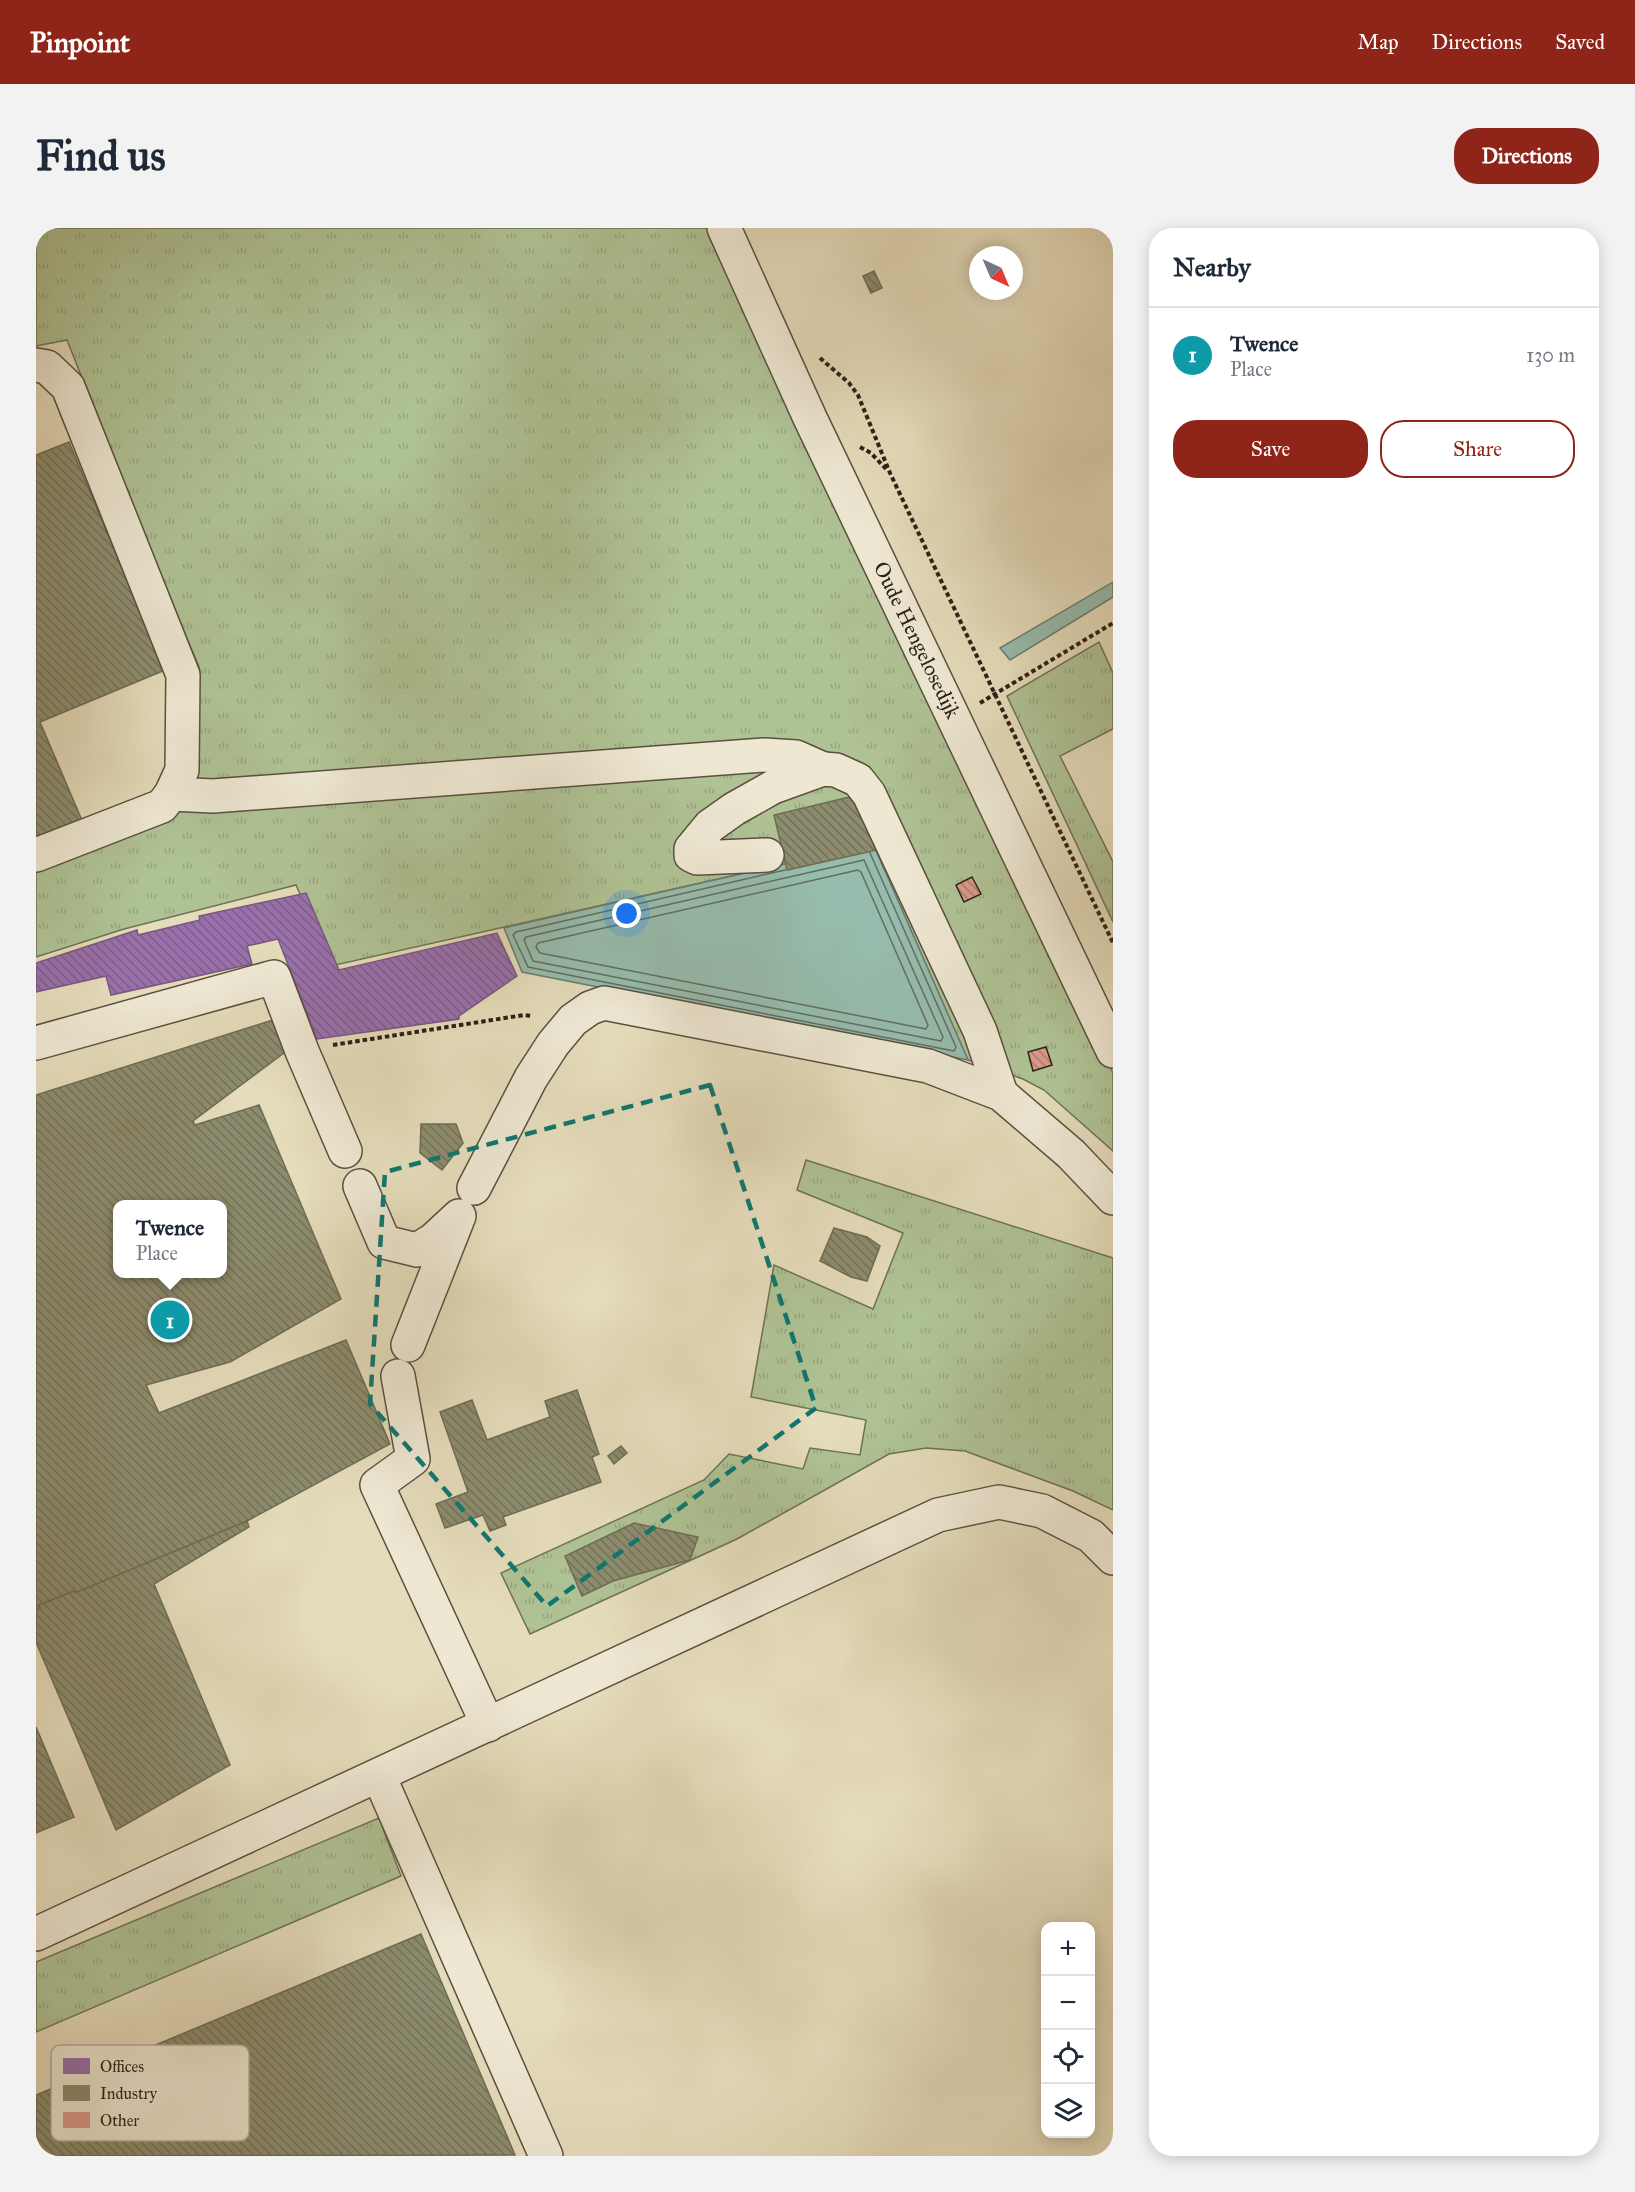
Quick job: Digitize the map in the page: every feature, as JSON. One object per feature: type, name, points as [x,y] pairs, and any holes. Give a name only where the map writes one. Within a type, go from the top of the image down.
[{"type":"street","name":"Oude Hengelosedijk","points":[[724,228],[810,418],[1109,1031]]},
{"type":"street","points":[[36,365],[47,367],[68,387],[183,675],[182,770],[171,794],[162,806],[36,855]]},
{"type":"street","points":[[171,794],[213,796],[764,755],[796,757],[823,769],[836,771],[858,780],[869,794],[980,1031],[1001,1094]]},
{"type":"street","points":[[767,855],[697,858],[691,855],[691,849],[710,826],[734,809],[773,788],[823,769]]},
{"type":"street","points":[[36,1043],[274,976],[302,1051],[345,1151]]},
{"type":"street","points":[[474,1188],[531,1078],[553,1044],[573,1020],[590,1008],[604,1003],[928,1066],[1001,1094],[1071,1154],[1113,1198]]},
{"type":"street","points":[[360,1186],[384,1242],[417,1250],[433,1240],[459,1216],[408,1345]]},
{"type":"street","points":[[398,1376],[413,1459],[377,1485],[488,1725]]},
{"type":"street","points":[[36,1934],[938,1515],[999,1502],[1042,1511],[1091,1536],[1113,1558]]},
{"type":"street","points":[[379,1776],[546,2156]]},
{"type":"path","points":[[817,356],[849,383],[858,395],[890,473],[1113,944]]},
{"type":"path","points":[[955,718],[1113,623]]},
{"type":"path","points":[[302,1051],[524,1015],[573,1020]]},
{"type":"highlighted area","points":[[710,1085],[816,1408],[547,1606],[370,1404],[385,1172]]},
{"type":"green space","points":[[36,228],[713,228],[1113,1073],[1113,1151],[1044,1090],[1023,1079],[968,1060],[873,844],[331,966],[296,885],[124,929],[36,957],[36,872],[173,817],[199,770],[199,667],[67,340],[36,346]]},
{"type":"green space","points":[[1099,642],[1113,673],[1113,729],[1060,756],[1113,862],[1113,922],[1007,696]]},
{"type":"green space","points":[[806,1160],[1113,1258],[1113,1510],[1073,1491],[965,1451],[926,1448],[889,1454],[737,1539],[530,1634],[501,1573],[704,1480],[729,1454],[803,1469],[810,1448],[860,1455],[866,1420],[751,1397],[774,1265],[873,1309],[903,1233],[797,1190]]},
{"type":"green space","points":[[379,1818],[401,1876],[36,2032],[36,1962]]},
{"type":"water","points":[[1113,582],[1113,597],[1010,660],[1000,648]]},
{"type":"water","points":[[873,844],[968,1060],[522,972],[504,928]]},
{"type":"building: Offices","points":[[306,893],[339,970],[497,933],[517,976],[459,1016],[459,1019],[317,1039],[278,939],[247,946],[252,964],[111,995],[106,976],[36,992],[36,963],[137,930],[138,935],[200,920],[199,916]]},
{"type":"building: Industry","points":[[874,271],[882,288],[871,293],[863,276]]},
{"type":"building: Industry","points":[[69,442],[165,670],[40,722],[84,825],[36,845],[36,455]]},
{"type":"building: Industry","points":[[854,796],[877,850],[787,870],[774,815]]},
{"type":"building: Industry","points":[[276,1019],[288,1050],[193,1121],[195,1125],[259,1105],[341,1299],[230,1362],[146,1385],[159,1413],[346,1340],[390,1444],[247,1521],[75,1593],[74,1591],[39,1605],[40,1608],[36,1610],[36,1095]]},
{"type":"building: Industry","points":[[421,1124],[456,1124],[463,1143],[442,1170],[420,1153]]},
{"type":"building: Industry","points":[[834,1228],[867,1237],[880,1246],[867,1281],[851,1277],[820,1261]]},
{"type":"building: Industry","points":[[577,1390],[599,1454],[592,1457],[601,1482],[503,1517],[506,1525],[490,1531],[483,1515],[445,1528],[436,1504],[468,1492],[440,1412],[472,1400],[487,1440],[550,1417],[545,1401]]},
{"type":"building: Industry","points":[[621,1446],[627,1453],[614,1464],[608,1456]]},
{"type":"building: Industry","points":[[247,1521],[249,1527],[154,1584],[230,1765],[116,1830],[36,1642],[36,1610],[40,1608],[39,1605],[74,1591],[75,1593]]},
{"type":"building: Industry","points":[[634,1523],[698,1537],[690,1560],[613,1581],[582,1596],[565,1556]]},
{"type":"building: Industry","points":[[36,1727],[74,1817],[36,1833]]},
{"type":"building: Industry","points":[[421,1934],[515,2155],[36,2156],[36,2095],[51,2089],[51,2141],[249,2141],[249,2045],[156,2045]]},
{"type":"building: Other","points":[[972,877],[981,894],[964,902],[956,885]]},
{"type":"building: Other","points":[[1046,1047],[1052,1065],[1033,1071],[1028,1052]]},
{"type":"place","name":"Twence","points":[[170,1320]]}]
